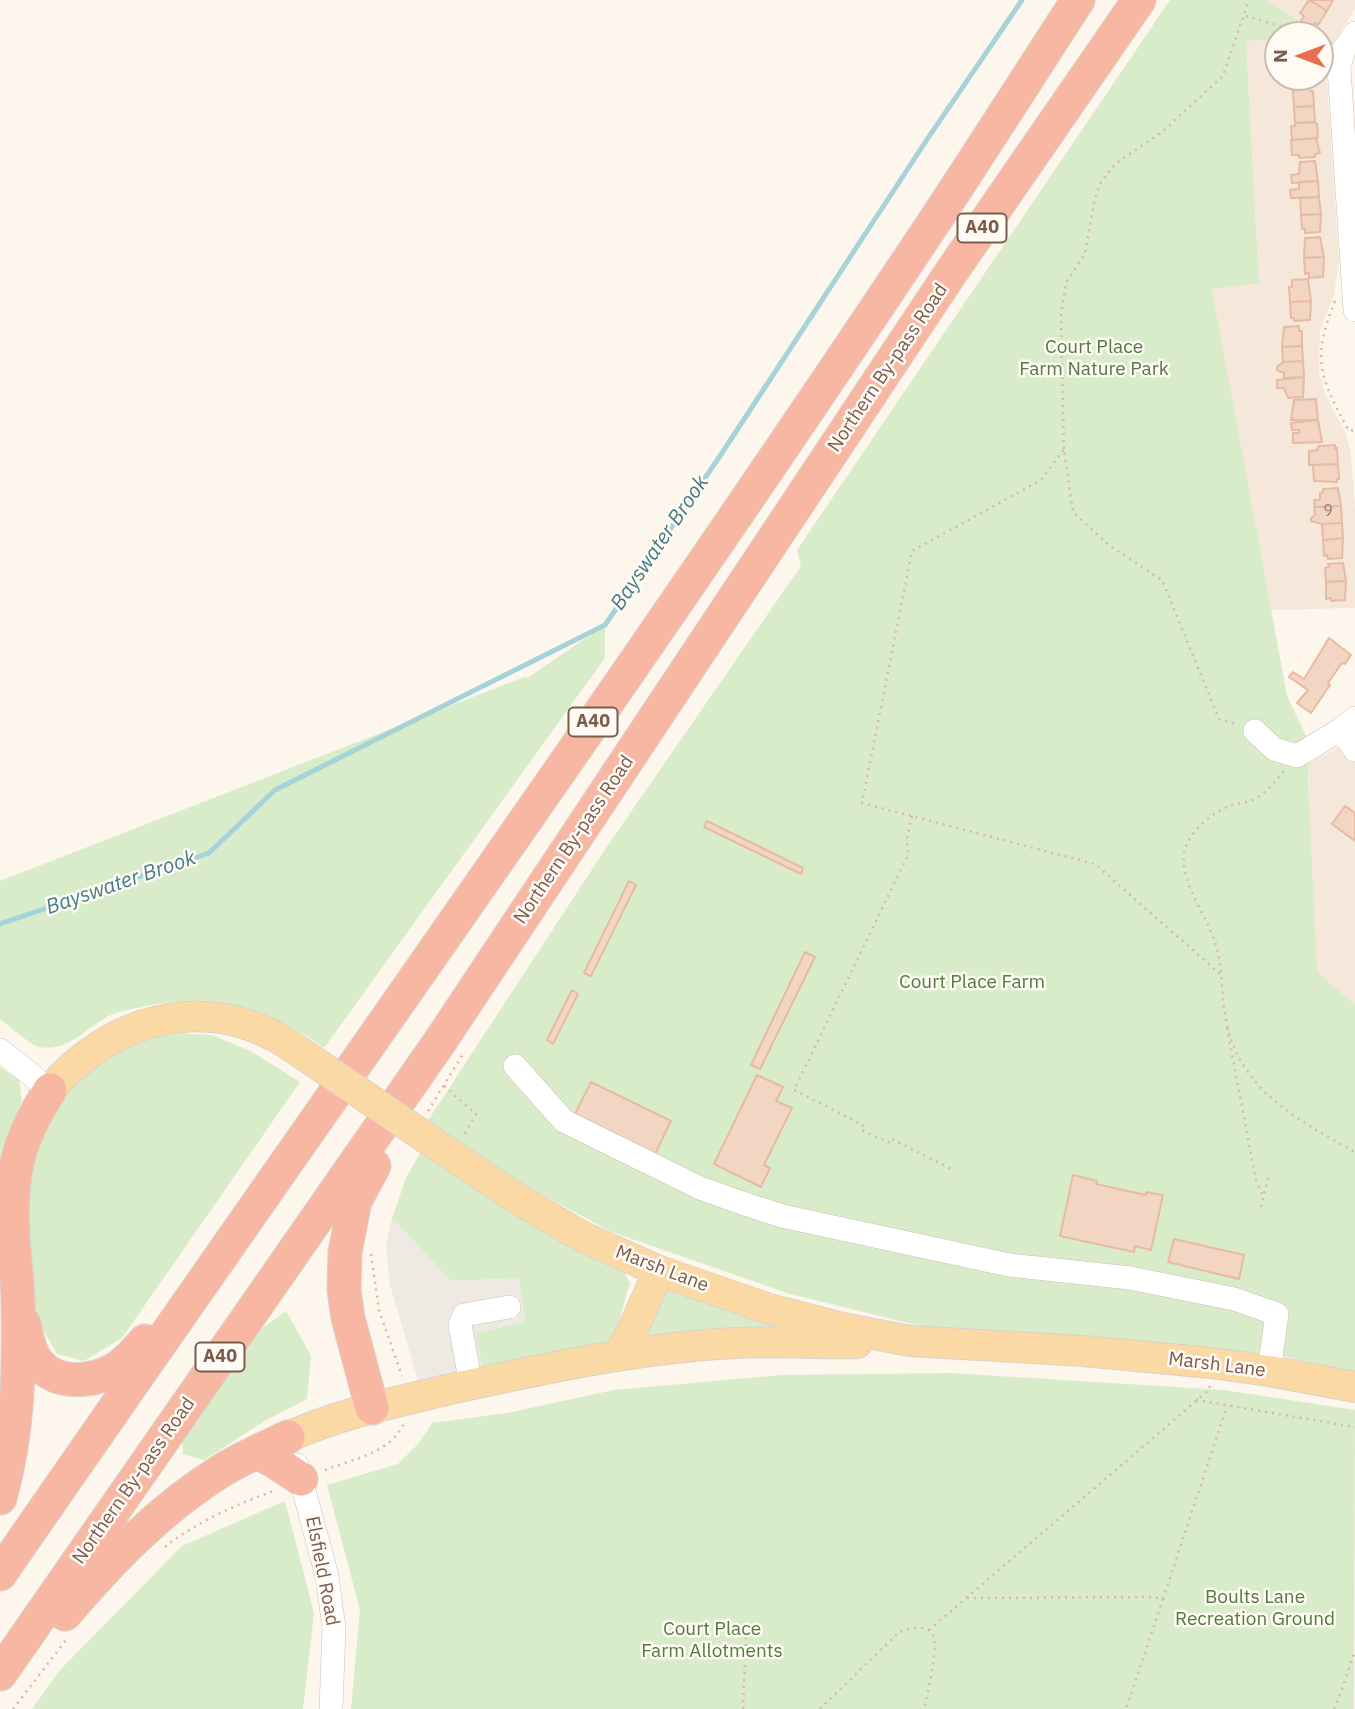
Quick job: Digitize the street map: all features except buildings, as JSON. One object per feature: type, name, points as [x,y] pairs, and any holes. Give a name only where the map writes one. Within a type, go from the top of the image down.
[{"type":"highway","name":"A40","points":[[0,1574],[217,1260],[393,1012],[792,432],[917,248],[1078,0]]},
{"type":"highway","name":"Northern By-pass Road","points":[[0,1675],[441,1040],[937,293],[1139,0]]},
{"type":"highway","points":[[372,1408],[348,1318],[344,1290],[345,1252],[355,1201],[441,1040]]},
{"type":"highway","points":[[0,1498],[14,1437],[18,1403],[18,1298],[13,1237],[16,1162],[30,1121],[50,1090]]},
{"type":"highway","points":[[18,1298],[29,1343],[39,1365],[58,1377],[82,1381],[113,1371],[137,1350],[217,1260]]},
{"type":"highway","points":[[0,1689],[97,1577],[137,1536],[220,1472],[288,1437]]},
{"type":"highway","points":[[256,1452],[301,1480]]},
{"type":"main road","name":"Marsh Lane","points":[[50,1090],[68,1069],[90,1051],[121,1033],[146,1023],[181,1017],[224,1019],[266,1030],[516,1198],[583,1237],[659,1270],[769,1309],[842,1328],[910,1341],[1084,1351],[1269,1371],[1355,1387]]},
{"type":"main road","points":[[617,1356],[628,1340],[659,1270]]},
{"type":"main road","points":[[288,1437],[318,1423],[372,1408],[617,1356],[734,1343],[910,1341]]},
{"type":"street","points":[[1355,33],[1339,68],[1351,187],[1355,310]]},
{"type":"street","points":[[1255,731],[1274,749],[1303,753],[1347,724],[1355,750]]},
{"type":"street","points":[[0,1050],[50,1090]]},
{"type":"street","points":[[515,1066],[564,1121],[700,1188],[742,1203],[795,1219],[1009,1265],[1130,1278],[1234,1299],[1277,1314],[1269,1371]]},
{"type":"street","points":[[471,1385],[460,1325],[464,1315],[509,1307]]},
{"type":"street","name":"Elsfield Road","points":[[288,1437],[327,1576],[334,1628],[331,1709]]},
{"type":"path","points":[[1249,0],[1223,76],[1162,132],[1115,164],[1101,182],[1095,198],[1085,253],[1066,283],[1061,316],[1064,449],[1073,512],[1110,546],[1162,580],[1219,719],[1255,731]]},
{"type":"path","points":[[1245,16],[1264,22]]},
{"type":"path","points":[[1353,286],[1340,288],[1320,348],[1322,372],[1334,404],[1349,431],[1355,430]]},
{"type":"path","points":[[1064,449],[1041,480],[912,551],[862,803],[1095,864],[1220,974]]},
{"type":"path","points":[[1264,1199],[1256,1180],[1225,1018],[1215,940],[1189,884],[1185,865],[1188,842],[1208,818],[1229,806],[1252,800],[1271,788],[1303,753]]},
{"type":"path","points":[[912,814],[907,838],[908,855],[794,1090],[863,1125],[861,1130],[890,1143],[892,1139],[955,1171]]},
{"type":"path","points":[[1225,1018],[1236,1052],[1252,1079],[1268,1097],[1355,1152]]},
{"type":"path","points":[[444,1086],[476,1114]]},
{"type":"path","points":[[1261,1208],[1268,1178]]},
{"type":"path","points":[[371,1254],[379,1310],[401,1376]]},
{"type":"path","points":[[929,1630],[1209,1390],[1210,1382]]},
{"type":"path","points":[[1195,1400],[1355,1427]]},
{"type":"path","points":[[1126,1709],[1227,1406]]},
{"type":"path","points":[[158,1552],[178,1536],[242,1502],[381,1449],[400,1431],[405,1420]]},
{"type":"path","points":[[967,1598],[1154,1597],[1163,1600]]},
{"type":"path","points":[[820,1709],[899,1632],[916,1627],[929,1630],[934,1635],[936,1647],[925,1709]]},
{"type":"path","points":[[13,1709],[74,1630]]},
{"type":"path","points":[[743,1709],[746,1632]]},
{"type":"path","points":[[1334,1709],[1346,1684],[1348,1668],[1355,1652]]},
{"type":"shaded area","points":[[1265,0],[1355,0],[1355,9],[1334,42],[1334,21],[1300,21]]},
{"type":"shaded area","points":[[1264,39],[1264,91],[1328,91],[1339,261],[1334,295],[1320,331],[1319,373],[1325,393],[1346,434],[1351,455],[1355,509],[1355,608],[1270,610],[1212,288],[1259,282],[1246,41]]},
{"type":"shaded area","points":[[1355,737],[1355,1007],[1317,972],[1306,932],[1309,760],[1326,755]]},
{"type":"shaded area","points":[[392,1218],[451,1281],[519,1278],[525,1321],[484,1371],[420,1388],[390,1285],[386,1245]]},
{"type":"green space","name":"Court Place Farm","points":[[1170,0],[1265,0],[1300,21],[1264,21],[1264,40],[1246,41],[1259,283],[1212,289],[1287,696],[1307,738],[1317,972],[1355,1005],[1355,1372],[1276,1355],[920,1326],[787,1293],[612,1232],[524,1185],[427,1122],[608,845],[801,566],[797,550]]},
{"type":"green space","points":[[605,625],[605,658],[324,1048],[282,1022],[238,1006],[215,1002],[167,1002],[122,1011],[102,1020],[69,1042],[50,1048],[35,1046],[0,1019],[0,881],[527,676],[526,679]]},
{"type":"green space","points":[[159,1032],[212,1035],[251,1051],[300,1082],[122,1338],[84,1361],[57,1354],[28,1303],[28,1161],[72,1084],[108,1055]]},
{"type":"green space","points":[[0,1067],[19,1080],[22,1101],[0,1159]]},
{"type":"green space","points":[[420,1153],[624,1272],[630,1283],[614,1338],[596,1347],[484,1371],[475,1334],[525,1321],[519,1278],[451,1281],[392,1218],[406,1178]]},
{"type":"green space","points":[[664,1286],[836,1334],[637,1345]]},
{"type":"green space","points":[[286,1311],[311,1356],[307,1399],[263,1422],[204,1460],[183,1454],[181,1427],[261,1329]]},
{"type":"green space","points":[[950,1373],[1224,1390],[1355,1410],[1354,1709],[351,1709],[360,1610],[327,1485],[398,1464],[419,1443],[432,1423],[507,1413],[614,1390],[782,1375]]},
{"type":"green space","points":[[285,1501],[314,1613],[303,1709],[32,1709],[60,1670],[182,1546]]},
{"type":"waterway","name":"Bayswater Brook","points":[[0,924],[209,853],[275,790],[605,625],[1022,0]]},
{"type":"park label","name":"Court Place Farm Nature Park","points":[[1094,359]]},
{"type":"park label","name":"Boults Lane Recreation Ground","points":[[1255,1609]]},
{"type":"park label","name":"Court Place Farm Allotments","points":[[712,1641]]}]
